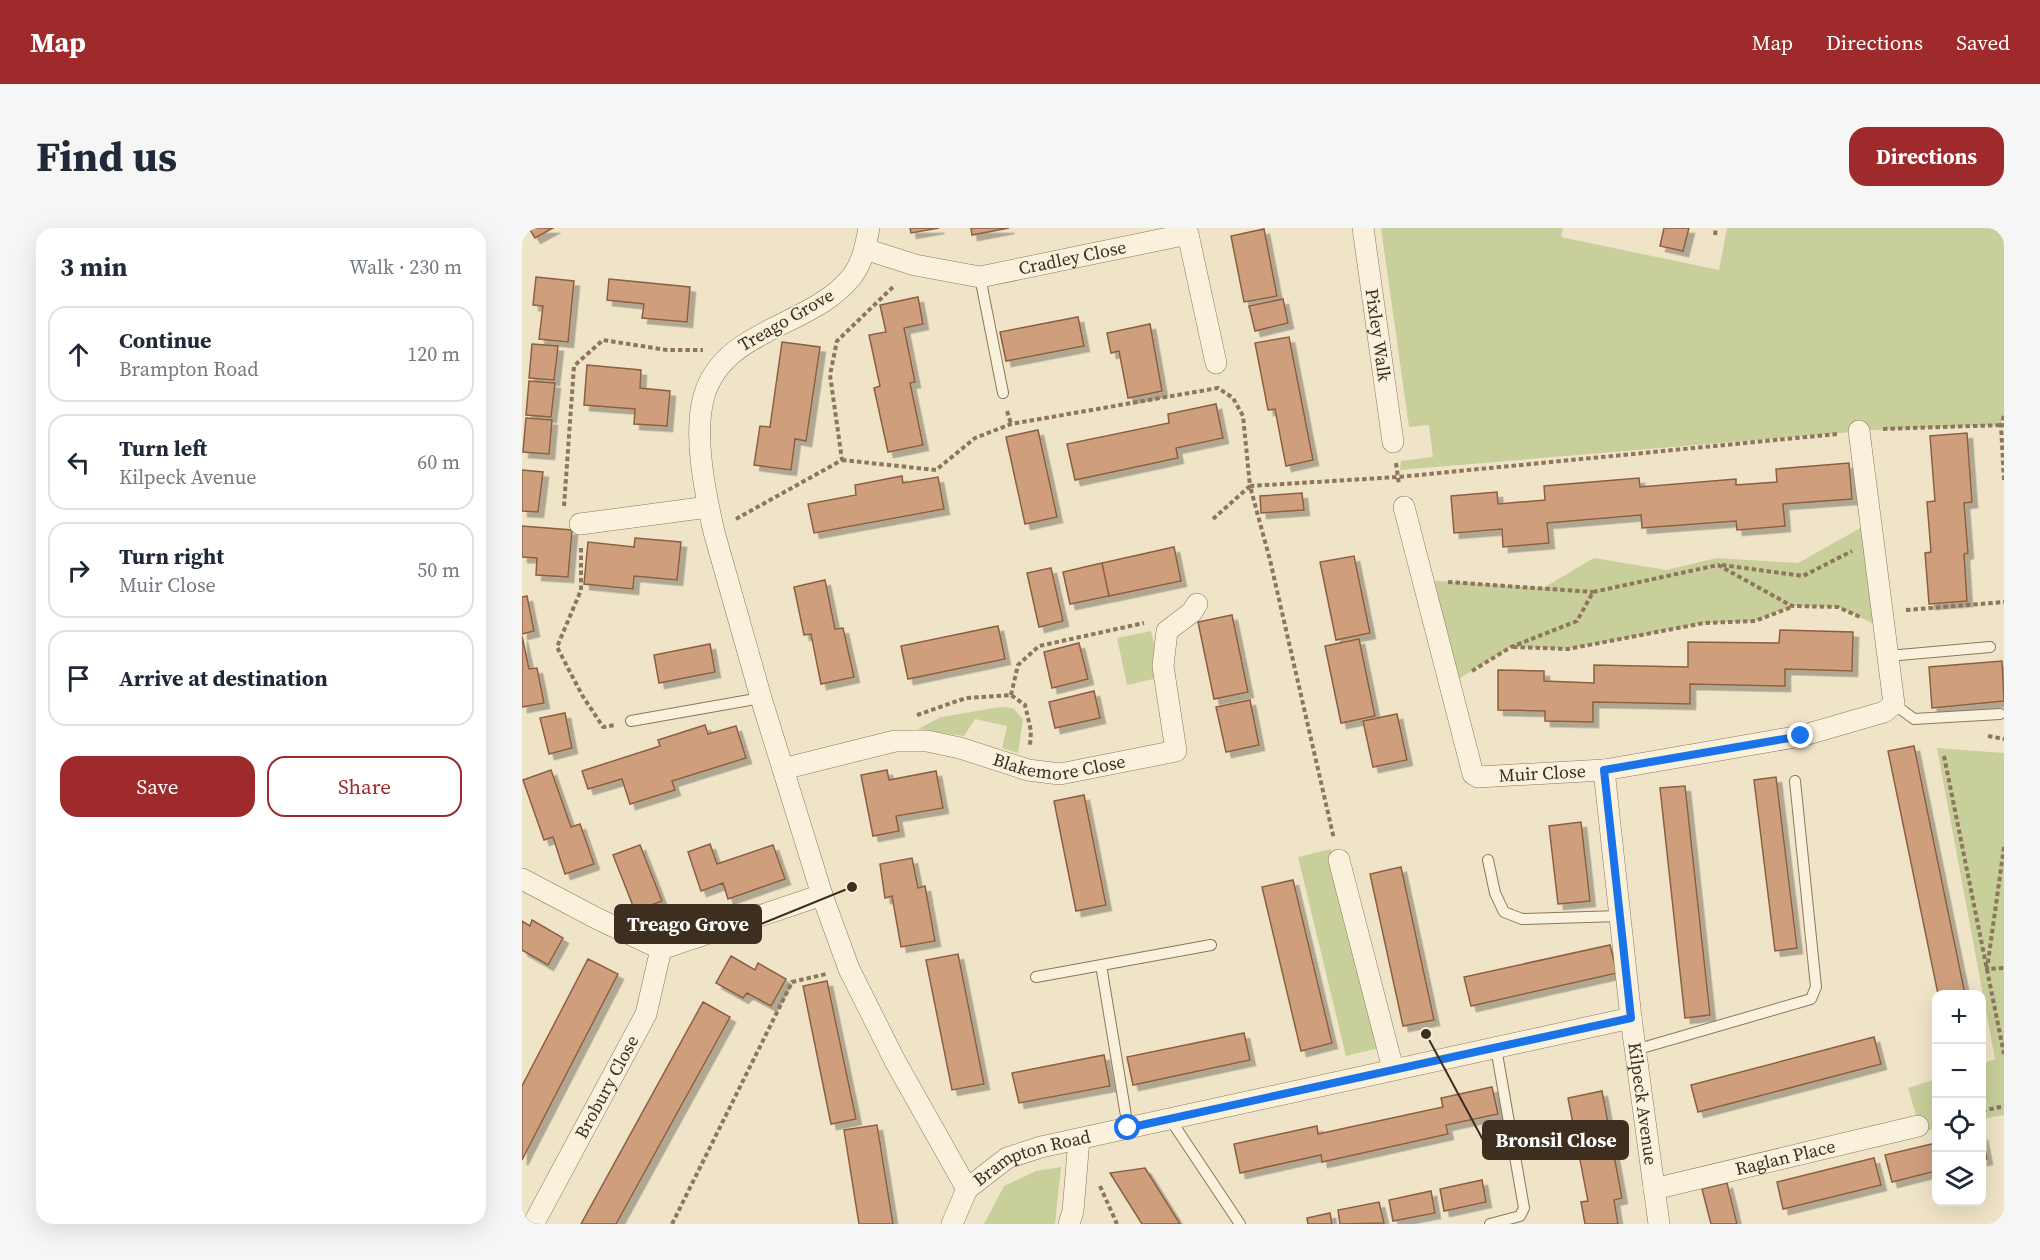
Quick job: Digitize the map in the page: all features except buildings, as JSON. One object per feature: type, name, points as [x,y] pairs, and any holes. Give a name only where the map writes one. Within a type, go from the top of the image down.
[{"type":"street","name":"Treago Grove","points":[[869,228],[865,249],[855,273],[842,288],[735,349],[716,371],[704,395],[701,446],[708,507],[714,532],[761,698],[822,895],[849,969],[895,1061],[967,1189]]},
{"type":"street","name":"Pixley Walk","points":[[1363,228],[1393,442]]},
{"type":"street","name":"Cradley Close","points":[[865,249],[915,265],[980,277],[1188,234],[1216,363]]},
{"type":"street","points":[[1859,431],[1894,704]]},
{"type":"street","points":[[580,524],[708,507]]},
{"type":"street","name":"Muir Close","points":[[1404,507],[1473,774],[1478,777],[1604,770],[1801,736],[1884,712],[1894,704]]},
{"type":"street","name":"Blakemore Close","points":[[783,769],[895,741],[927,741],[960,748],[1028,770],[1060,774],[1176,751],[1163,666],[1167,631],[1192,612],[1197,604]]},
{"type":"street","name":"Kilpeck Avenue","points":[[1604,770],[1631,1018],[1659,1224]]},
{"type":"street","points":[[1339,860],[1393,1069]]},
{"type":"street","points":[[522,879],[661,949],[822,895]]},
{"type":"street","name":"Brobury Close","points":[[536,1219],[646,1014],[661,949]]},
{"type":"street","name":"Brampton Road","points":[[952,1224],[967,1189],[1007,1158],[1041,1147],[1631,1018]]},
{"type":"street","name":"Raglan Place","points":[[1654,1189],[1918,1126]]},
{"type":"street","points":[[1069,1224],[1073,1211],[1079,1139]]},
{"type":"lane","points":[[980,277],[1003,393]]},
{"type":"lane","points":[[1888,656],[1990,647]]},
{"type":"lane","points":[[631,721],[761,698]]},
{"type":"lane","points":[[1894,704],[1914,719],[2000,714]]},
{"type":"lane","points":[[1635,1050],[1810,999],[1816,987],[1795,781]]},
{"type":"lane","points":[[1488,860],[1495,893],[1504,912],[1522,919],[1620,916]]},
{"type":"lane","points":[[1036,977],[1211,945]]},
{"type":"lane","points":[[1101,965],[1128,1128]]},
{"type":"lane","points":[[1490,1224],[1520,1216],[1524,1208],[1496,1048]]},
{"type":"lane","points":[[1170,1119],[1240,1224]]},
{"type":"path","points":[[1715,235],[1716,228]]},
{"type":"path","points":[[714,532],[842,460],[830,375],[837,341],[915,265]]},
{"type":"path","points":[[2004,416],[2001,425],[2004,480]]},
{"type":"path","points":[[1393,442],[1404,507]]},
{"type":"path","points":[[1213,519],[1250,486],[1270,560],[1339,860]]},
{"type":"path","points":[[1423,580],[1593,592],[1718,565],[1803,576],[1873,541]]},
{"type":"path","points":[[1718,565],[1792,606]]},
{"type":"path","points":[[1450,684],[1511,647],[1577,621],[1593,592]]},
{"type":"path","points":[[1511,647],[1568,649],[1704,623],[1755,621],[1792,606],[1838,607],[1884,621],[2004,602]]},
{"type":"path","points":[[1011,695],[1018,665],[1039,646],[1154,620]]},
{"type":"path","points":[[907,719],[966,698],[1011,695],[1025,705],[1031,731],[1028,770]]},
{"type":"path","points":[[1944,756],[2004,1054]]},
{"type":"path","points":[[1987,969],[2004,847]]},
{"type":"path","points":[[1987,969],[2004,968]]},
{"type":"path","points":[[672,1224],[792,982],[849,969]]},
{"type":"path","points":[[1986,1110],[2004,1106]]},
{"type":"green space","points":[[1381,228],[1563,228],[1561,237],[1719,270],[1727,228],[2004,228],[2004,416],[2001,425],[1876,430],[1400,470],[1401,461],[1433,457],[1429,425],[1409,427]]},
{"type":"green space","points":[[1871,522],[1885,629],[1838,607],[1792,606],[1755,621],[1704,623],[1568,649],[1511,647],[1450,684],[1423,580],[1543,588],[1594,558],[1666,570],[1717,558],[1798,563]]},
{"type":"green space","points":[[1151,631],[1162,677],[1127,685],[1117,638]]},
{"type":"green space","points":[[1000,707],[1013,708],[1023,719],[1018,753],[1002,748],[1007,726],[975,719],[964,736],[918,729],[941,717]]},
{"type":"green space","points":[[1937,748],[2004,753],[2004,1115],[1986,1118],[1986,1062],[1995,1059],[1986,1011],[1986,990],[1982,990]]},
{"type":"green space","points":[[1331,849],[1379,1048],[1346,1056],[1298,857]]},
{"type":"green space","points":[[1932,1080],[1932,1130],[1921,1132],[1908,1088]]},
{"type":"green space","points":[[1061,1167],[1055,1224],[984,1224],[1004,1186],[1036,1171]]},
{"type":"place","name":"Treago Grove","points":[[852,887]]},
{"type":"place","name":"Bronsil Close","points":[[1426,1034]]},
{"type":"route","points":[[1128,1128],[1631,1018],[1604,770],[1801,736]]}]
